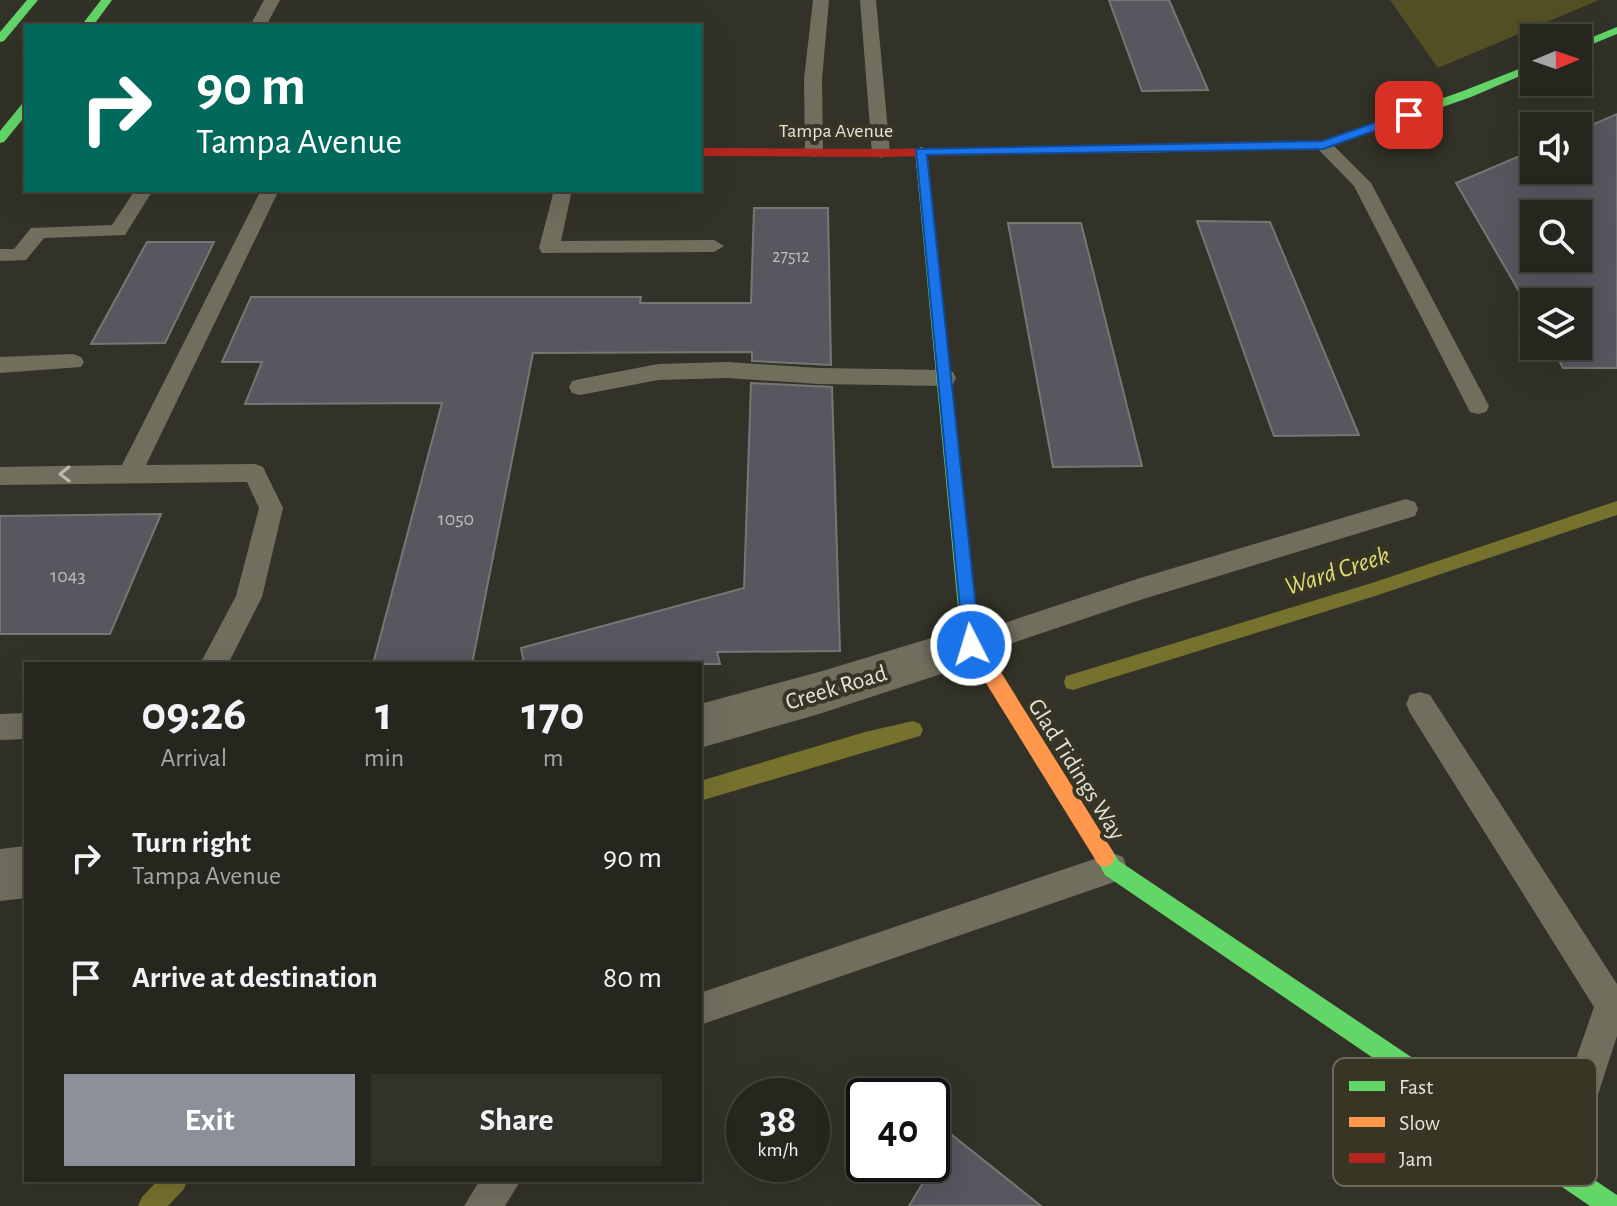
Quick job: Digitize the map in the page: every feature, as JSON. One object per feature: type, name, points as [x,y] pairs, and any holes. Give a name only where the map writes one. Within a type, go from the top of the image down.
[{"type":"street","points":[[0,39],[33,0]]},
{"type":"street","points":[[89,24],[107,0]]},
{"type":"street","points":[[1592,41],[1617,30]]},
{"type":"street","name":"Tampa Avenue","points":[[702,152],[881,153],[1323,145],[1520,72]]},
{"type":"street","points":[[4,148],[24,111]]},
{"type":"street","name":"Glad Tidings Way","points":[[921,151],[971,645],[1112,868],[1393,1058]]},
{"type":"street","name":"Creek Road","points":[[702,725],[819,693],[971,645]]},
{"type":"street","points":[[0,875],[24,872]]},
{"type":"street","name":"Glad Tidings Way","points":[[1583,1186],[1612,1206]]},
{"type":"lane","points":[[259,24],[272,0]]},
{"type":"lane","points":[[814,152],[813,79],[821,0]]},
{"type":"lane","points":[[868,0],[881,153]]},
{"type":"lane","points":[[1323,145],[1362,183],[1478,406]]},
{"type":"lane","points":[[0,255],[19,255],[38,232],[118,231],[143,192]]},
{"type":"lane","points":[[130,473],[269,192]]},
{"type":"lane","points":[[563,192],[549,248],[714,246]]},
{"type":"lane","points":[[0,365],[73,362]]},
{"type":"lane","points":[[580,387],[658,372],[713,370],[945,378]]},
{"type":"lane","points":[[0,476],[255,473],[271,508],[249,597],[215,662]]},
{"type":"lane","points":[[971,645],[1140,589],[1406,509]]},
{"type":"lane","points":[[1420,704],[1611,1004],[1593,1058]]},
{"type":"lane","points":[[0,727],[24,726]]},
{"type":"lane","points":[[702,1008],[1112,868]]},
{"type":"lane","points":[[482,1206],[501,1182]]},
{"type":"shaded area","points":[[1390,0],[1599,0],[1542,24],[1520,24],[1520,33],[1438,68]]},
{"type":"building","points":[[1109,0],[1169,0],[1208,90],[1142,91]]},
{"type":"building","points":[[1617,114],[1617,368],[1563,368],[1559,360],[1592,360],[1592,288],[1520,288],[1520,293],[1456,183],[1520,156],[1520,184],[1592,184],[1592,125]]},
{"type":"building","points":[[754,208],[828,208],[831,365],[752,361],[752,352],[533,353],[472,662],[374,662],[442,403],[245,404],[262,362],[222,362],[251,297],[641,297],[640,303],[751,303]]},
{"type":"building","points":[[1197,221],[1270,222],[1359,435],[1274,436]]},
{"type":"building","points":[[1008,223],[1081,223],[1142,466],[1053,467]]},
{"type":"building","points":[[147,242],[214,242],[165,343],[91,344]]},
{"type":"building","points":[[751,383],[832,387],[840,651],[717,652],[720,664],[524,662],[521,648],[744,588]]},
{"type":"building","points":[[161,514],[110,634],[0,634],[0,516]]},
{"type":"building","points":[[952,1135],[1041,1206],[909,1206],[924,1182],[950,1182]]},
{"type":"waterway","name":"Ward Creek","points":[[1073,682],[1375,589],[1617,508]]},
{"type":"waterway","name":"Ward Creek","points":[[702,790],[865,741],[913,730]]},
{"type":"waterway","name":"Ward Creek","points":[[151,1206],[173,1182]]},
{"type":"traffic: fast","points":[[0,39],[33,0]]},
{"type":"traffic: fast","points":[[89,24],[107,0]]},
{"type":"traffic: fast","points":[[1592,41],[1617,30]]},
{"type":"traffic: fast","points":[[1115,149],[1323,145],[1520,72]]},
{"type":"traffic: fast","points":[[0,139],[24,109]]},
{"type":"traffic: fast","points":[[921,151],[970,640]]},
{"type":"traffic: fast","points":[[1105,857],[1112,868],[1393,1058]]},
{"type":"traffic: fast","points":[[1582,1186],[1612,1206]]},
{"type":"traffic: slow","points":[[970,640],[1105,857]]},
{"type":"traffic: jam","points":[[702,152],[1115,149]]},
{"type":"route","points":[[971,645],[921,151],[1323,145],[1409,115]]}]
